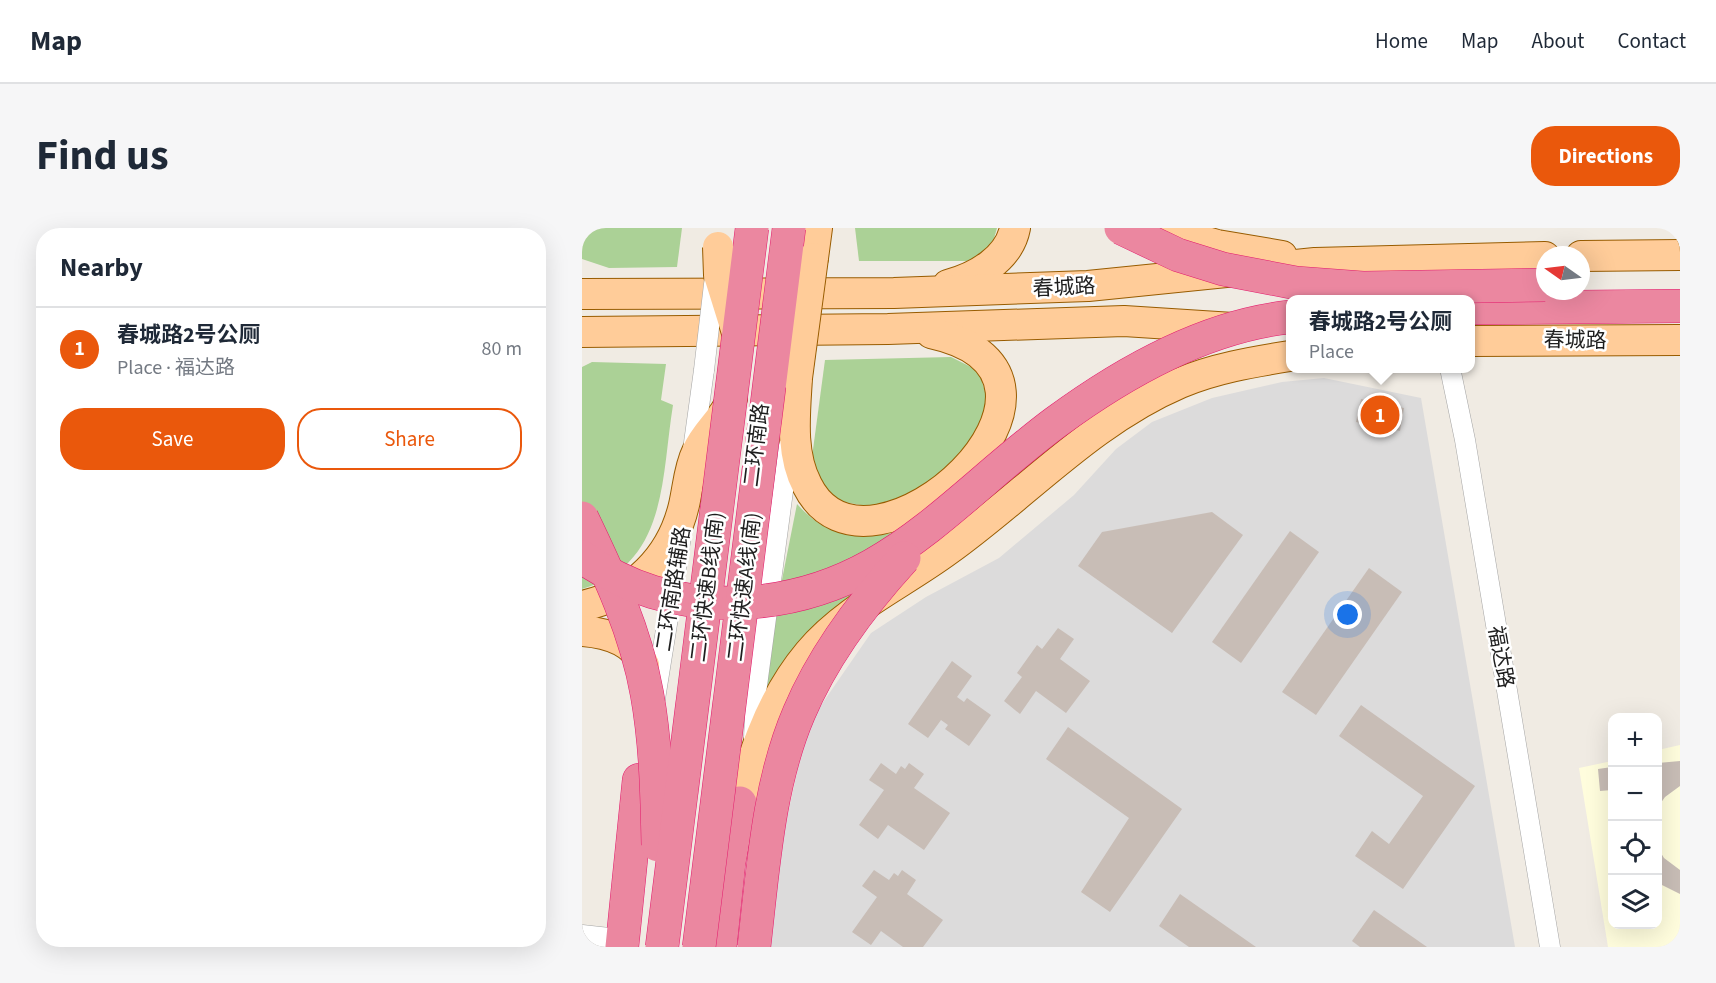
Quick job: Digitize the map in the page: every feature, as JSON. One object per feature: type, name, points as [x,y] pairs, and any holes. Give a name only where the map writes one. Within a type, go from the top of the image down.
[{"type":"highway","points":[[1121,228],[1168,250],[1212,265],[1296,283],[1364,288],[1536,285]]},
{"type":"highway","name":"二环快速B线(南)","points":[[660,947],[769,236]]},
{"type":"highway","name":"二环快速A线(南)","points":[[699,947],[769,236]]},
{"type":"highway","points":[[1475,308],[1628,296],[1680,284]]},
{"type":"highway","points":[[1590,287],[1680,306]]},
{"type":"highway","points":[[582,557],[630,586],[670,598],[714,603],[770,600],[810,592],[854,576],[909,543],[1057,421],[1129,375],[1206,338],[1255,322],[1286,318]]},
{"type":"highway","points":[[754,947],[778,784],[799,714],[826,660],[871,597],[913,548],[961,501]]},
{"type":"highway","points":[[582,518],[626,620],[646,692],[656,769],[660,947]]},
{"type":"highway","points":[[613,944],[639,780]]},
{"type":"highway","points":[[720,947],[740,803]]},
{"type":"main road","points":[[744,537],[753,493],[788,426],[797,378],[817,228]]},
{"type":"main road","points":[[894,293],[929,290],[979,273],[1007,248],[1015,228]]},
{"type":"main road","points":[[1158,228],[1217,245],[1276,255],[1438,258]]},
{"type":"main road","points":[[582,606],[613,597],[648,573],[674,534],[697,451],[751,374],[718,274],[720,234]]},
{"type":"main road","name":"二环南路","points":[[667,947],[769,236]]},
{"type":"main road","points":[[1590,256],[1680,255]]},
{"type":"main road","name":"春城路","points":[[582,294],[894,293],[1088,286],[1315,263],[1536,257]]},
{"type":"main road","points":[[582,281],[638,291],[680,294]]},
{"type":"main road","name":"春城路","points":[[582,332],[888,329],[1124,321],[1286,332]]},
{"type":"main road","points":[[797,378],[796,441],[800,465],[815,499],[838,517],[860,520],[883,518],[923,503],[954,481],[988,441],[1000,414],[999,385],[993,370],[982,357],[966,345],[946,336],[920,331],[888,329]]},
{"type":"main road","points":[[582,347],[617,335],[644,331]]},
{"type":"main road","name":"春城路","points":[[1475,341],[1680,340]]},
{"type":"main road","points":[[699,947],[754,751],[781,693],[808,654],[825,635],[954,546],[1097,431],[1152,397],[1182,382],[1247,363],[1286,357]]},
{"type":"main road","name":"二环南路","points":[[693,947],[744,537],[751,374]]},
{"type":"main road","points":[[582,631],[601,634],[625,642],[635,649],[646,669],[650,714],[639,780]]},
{"type":"street","name":"二环南路辅路","points":[[639,780],[654,706],[690,478],[720,234]]},
{"type":"street","name":"福达路","points":[[1451,373],[1465,440],[1550,947]]},
{"type":"street","points":[[738,947],[752,828],[756,693],[797,378]]},
{"type":"street","points":[[582,935],[613,944]]},
{"type":"shaded area","points":[[1324,378],[1421,398],[1515,947],[768,947],[785,827],[802,749],[817,711],[871,633],[926,597],[999,558],[1074,495],[1116,449],[1152,422],[1212,398],[1282,382]]},
{"type":"shaded area","points":[[1680,745],[1680,947],[1608,947],[1579,768],[1608,762],[1608,929],[1662,929],[1662,749]]},
{"type":"green space","points":[[582,228],[682,228],[677,267],[609,268],[582,259]]},
{"type":"green space","points":[[855,228],[997,228],[987,250],[967,261],[859,261]]},
{"type":"green space","points":[[951,357],[979,371],[988,402],[972,449],[889,510],[827,499],[812,457],[825,360]]},
{"type":"green space","points":[[592,362],[666,364],[661,400],[673,405],[662,489],[645,539],[631,560],[610,577],[582,589],[582,367]]},
{"type":"green space","points":[[797,504],[818,523],[840,533],[865,536],[893,533],[853,605],[765,701],[775,615]]},
{"type":"building","points":[[1361,399],[1404,408],[1400,431],[1356,422]]},
{"type":"building","points":[[1212,512],[1243,535],[1172,633],[1078,566],[1102,532]]},
{"type":"building","points":[[1290,531],[1319,552],[1241,663],[1212,642]]},
{"type":"building","points":[[1369,568],[1402,592],[1316,715],[1282,692]]},
{"type":"building","points":[[1058,628],[1074,639],[1060,659],[1090,681],[1066,713],[1036,691],[1020,714],[1004,701],[1022,677],[1017,673],[1037,645],[1042,649]]},
{"type":"building","points":[[952,661],[972,676],[957,697],[964,702],[967,698],[991,715],[969,746],[945,729],[948,725],[941,720],[928,738],[908,724]]},
{"type":"building","points":[[1361,705],[1475,786],[1403,889],[1355,856],[1372,831],[1389,844],[1423,796],[1339,736]]},
{"type":"building","points":[[1068,727],[1182,809],[1110,912],[1081,892],[1129,818],[1046,759]]},
{"type":"building","points":[[1680,761],[1680,786],[1662,801],[1662,767],[1662,763]]},
{"type":"building","points":[[881,763],[896,774],[901,766],[905,769],[909,763],[924,774],[914,788],[950,813],[924,850],[888,825],[878,839],[859,825],[884,790],[869,780]]},
{"type":"building","points":[[1608,768],[1608,790],[1600,791],[1598,769]]},
{"type":"building","points":[[1662,855],[1680,870],[1680,894],[1662,885]]},
{"type":"building","points":[[874,870],[889,880],[894,873],[898,876],[902,870],[916,880],[907,894],[943,920],[923,947],[903,947],[881,931],[871,945],[852,932],[877,897],[862,886]]},
{"type":"building","points":[[1180,894],[1256,947],[1189,947],[1159,926]]},
{"type":"building","points":[[1374,910],[1427,947],[1360,947],[1352,941]]},
{"type":"place","name":"春城路2号公厕","points":[[1380,415]]}]
